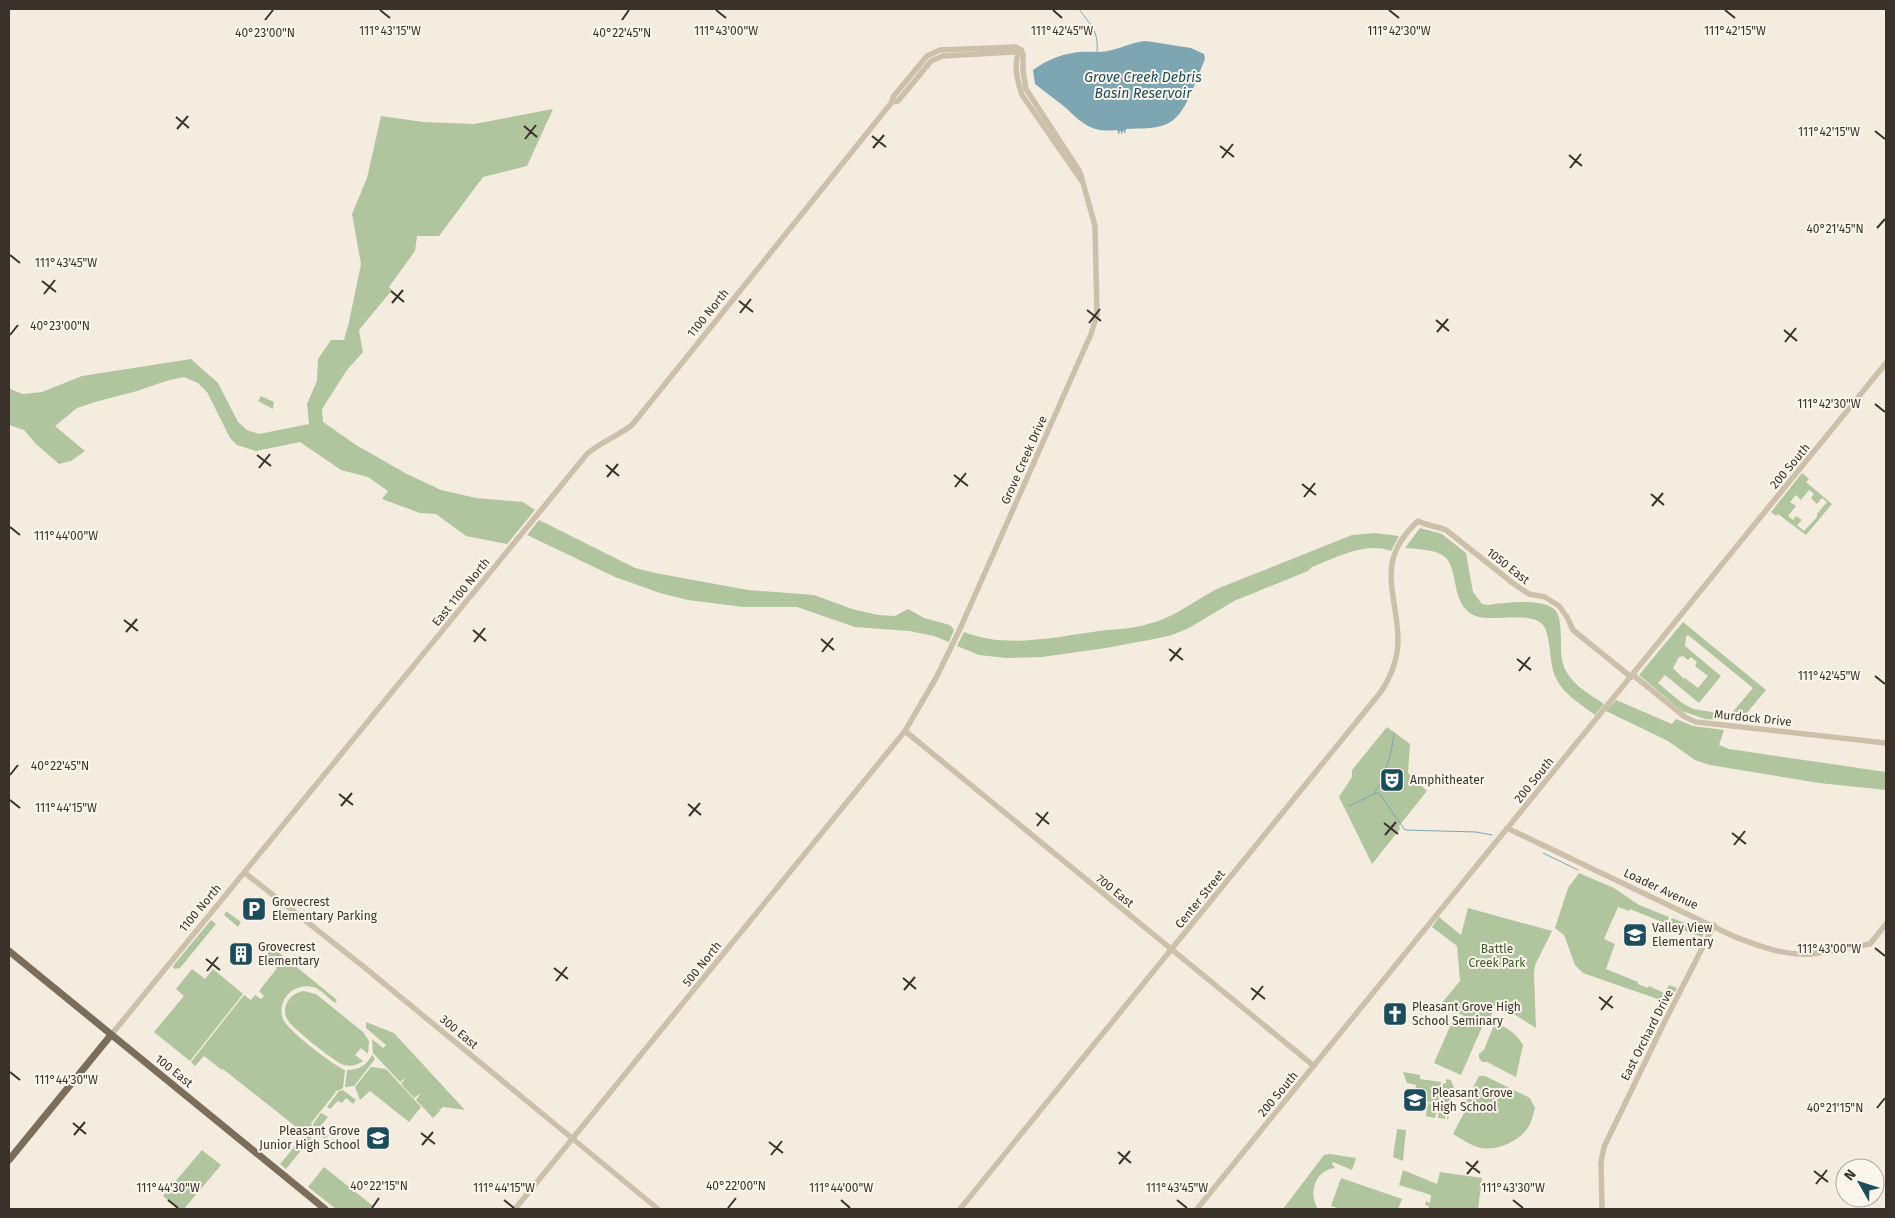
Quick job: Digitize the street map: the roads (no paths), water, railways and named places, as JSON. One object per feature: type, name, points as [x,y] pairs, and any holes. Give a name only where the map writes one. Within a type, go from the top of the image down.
[{"type":"main road","name":"100 East","points":[[9,951],[325,1209]]},
{"type":"main road","name":"1100 North","points":[[9,1160],[111,1036]]},
{"type":"street","name":"1100 North","points":[[528,525],[587,454],[596,446],[611,440],[632,425],[927,56],[940,50],[1014,47],[1021,50]]},
{"type":"street","name":"Grove Creek Drive","points":[[905,731],[936,678],[959,631],[1097,315],[1095,226],[1083,182],[1022,95],[1017,74],[1017,54],[1021,50]]},
{"type":"street","name":"200 South","points":[[1197,1209],[1886,363]]},
{"type":"street","name":"1050 East","points":[[1418,522],[1427,526],[1439,527],[1452,534],[1514,584],[1529,594],[1545,597],[1559,606],[1567,616],[1573,630],[1632,676]]},
{"type":"street","name":"Center Street","points":[[960,1209],[1384,688],[1395,662],[1398,640],[1390,579],[1391,564],[1402,540],[1418,522]]},
{"type":"street","name":"East 1100 North","points":[[410,672],[528,525]]},
{"type":"street","name":"1100 North","points":[[111,1036],[410,672]]},
{"type":"street","name":"Murdock Drive","points":[[1632,676],[1684,717],[1696,722],[1886,744]]},
{"type":"street","name":"700 East","points":[[905,731],[1314,1066]]},
{"type":"street","name":"500 North","points":[[515,1209],[905,731]]},
{"type":"street","name":"Loader Avenue","points":[[1507,828],[1758,946],[1794,954],[1812,954],[1870,944],[1886,924]]},
{"type":"street","name":"300 East","points":[[245,873],[364,967],[658,1209]]},
{"type":"street","name":"East Orchard Drive","points":[[1602,1209],[1602,1155],[1616,1119],[1714,925]]},
{"type":"water","name":"Grove Creek Debris Basin Reservoir","points":[[1146,41],[1191,48],[1204,54],[1205,59],[1187,101],[1177,116],[1167,124],[1150,128],[1126,129],[1125,134],[1123,130],[1122,135],[1120,130],[1119,135],[1117,130],[1094,129],[1083,123],[1035,84],[1033,70],[1057,57],[1078,52],[1107,51]]},
{"type":"waterway","points":[[1079,9],[1095,33],[1097,52]]},
{"type":"waterway","points":[[1374,794],[1387,765],[1394,733]]},
{"type":"waterway","points":[[1349,806],[1378,792],[1405,830],[1476,832],[1492,835]]},
{"type":"waterway","points":[[1543,853],[1578,870]]},
{"type":"place","name":"Amphitheater","points":[[1392,780]]},
{"type":"place","name":"Grovecrest Elementary Parking","points":[[254,909]]},
{"type":"place","name":"Valley View Elementary","points":[[1635,935]]},
{"type":"place","name":"Grovecrest Elementary","points":[[241,954]]},
{"type":"place","name":"Pleasant Grove High School Seminary","points":[[1395,1014]]},
{"type":"place","name":"Pleasant Grove High School","points":[[1415,1100]]},
{"type":"place","name":"Pleasant Grove Junior High School","points":[[378,1138]]},
{"type":"park label","name":"Battle Creek Park","points":[[1497,956]]}]
